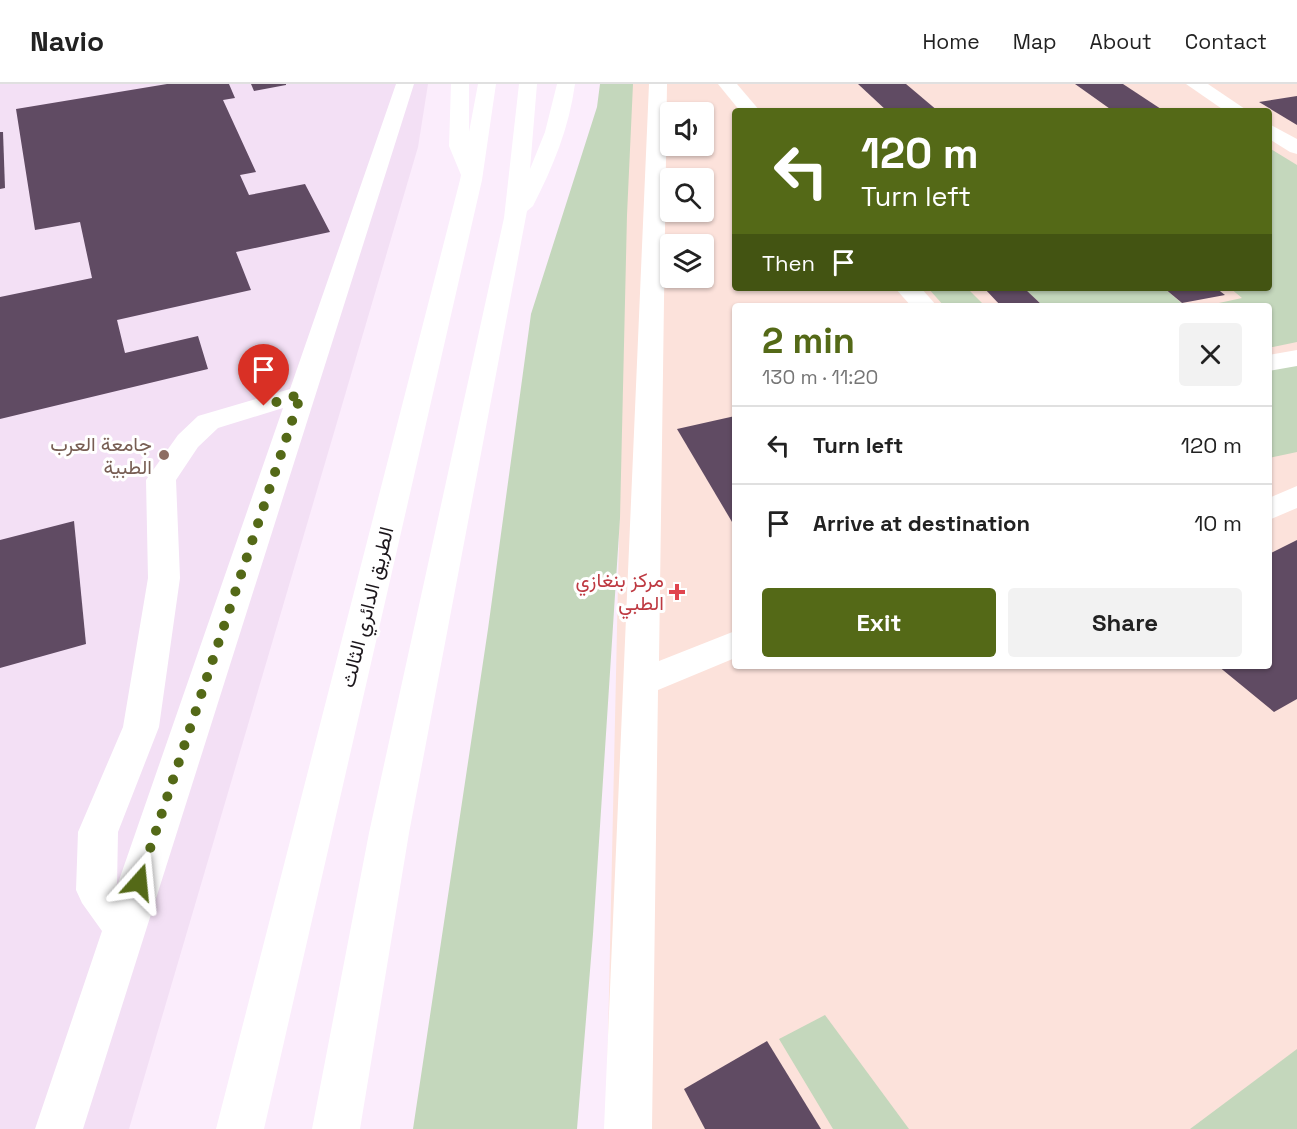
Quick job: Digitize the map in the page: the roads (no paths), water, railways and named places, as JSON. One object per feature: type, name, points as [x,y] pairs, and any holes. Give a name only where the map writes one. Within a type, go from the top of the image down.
[{"type":"main road","points":[[59,1129],[405,84]]},
{"type":"main road","points":[[460,84],[459,146],[471,180]]},
{"type":"main road","name":"الطريق الدائري الثالث","points":[[240,1129],[471,180],[487,84]]},
{"type":"main road","points":[[336,1129],[389,833],[515,218],[528,84]]},
{"type":"main road","points":[[515,218],[545,163],[563,104],[566,84]]},
{"type":"main road","points":[[628,1129],[658,84]]},
{"type":"main road","points":[[727,84],[747,108]]},
{"type":"main road","points":[[1195,84],[1233,108]]},
{"type":"main road","points":[[1272,132],[1297,148]]},
{"type":"main road","points":[[910,291],[922,303]]},
{"type":"main road","points":[[1272,362],[1297,358]]},
{"type":"main road","points":[[124,927],[96,890],[98,832],[141,727],[164,578],[161,480],[188,441],[208,422],[301,394]]},
{"type":"main road","points":[[1272,508],[1297,496]]},
{"type":"main road","points":[[640,683],[732,645]]},
{"type":"place","name":"جامعة العرب الطبية","points":[[164,455]]},
{"type":"place","name":"مركز بنغازي الطبي","points":[[677,592]]}]
